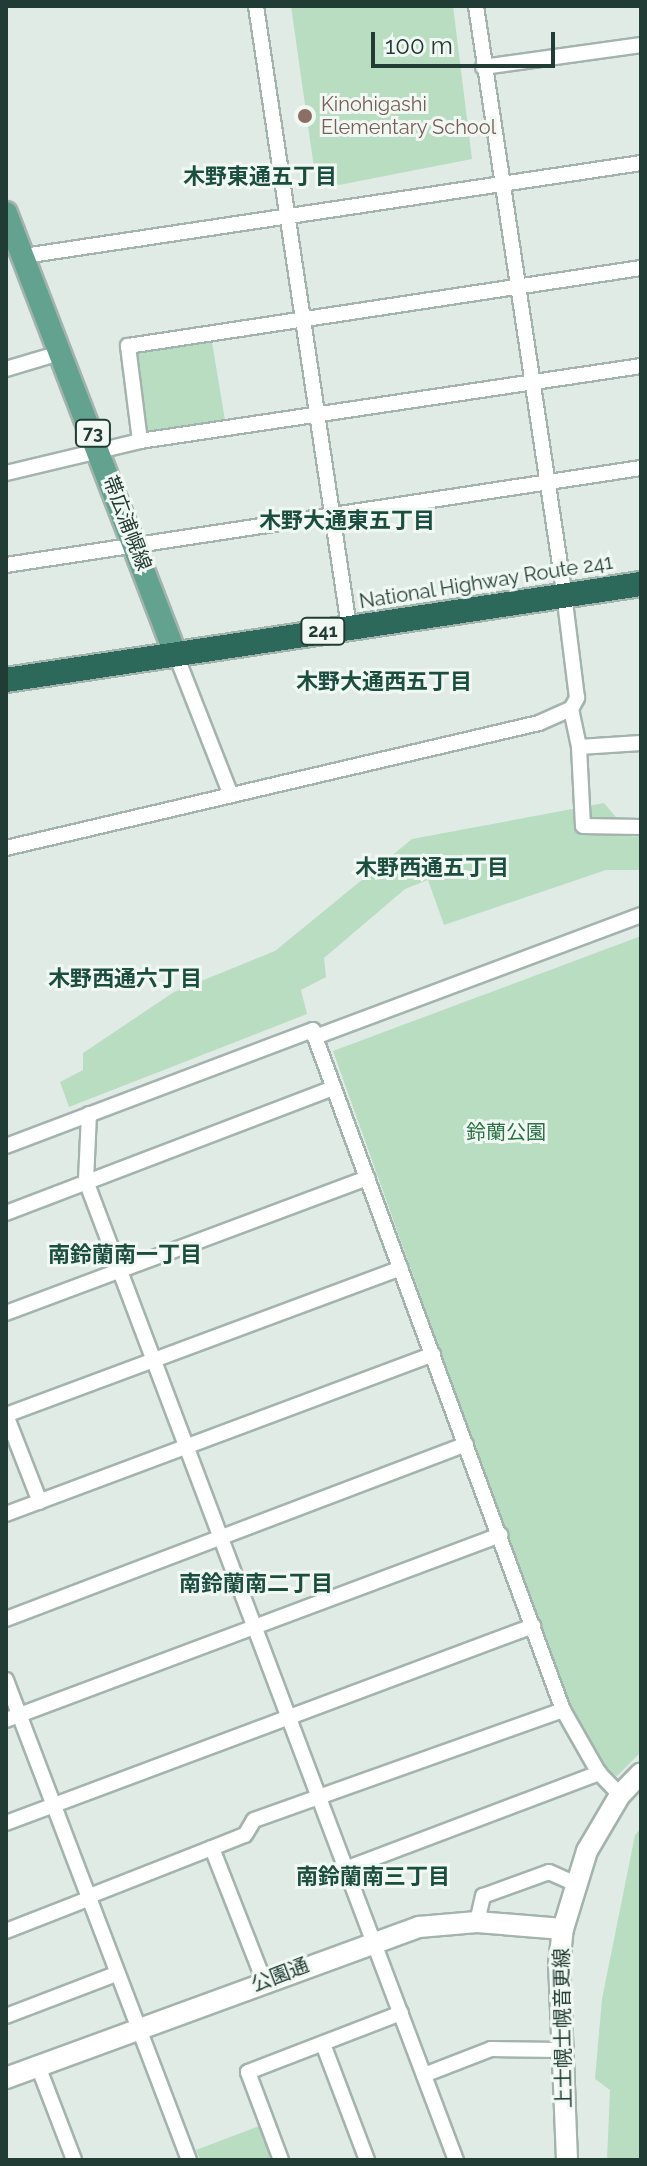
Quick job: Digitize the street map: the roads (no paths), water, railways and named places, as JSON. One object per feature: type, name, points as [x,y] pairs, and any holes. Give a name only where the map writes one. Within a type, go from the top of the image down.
[{"type":"highway","name":"National Highway Route 241","points":[[6,680],[641,584]]},
{"type":"main road","name":"帯広浦幌線","points":[[6,213],[15,258],[63,352],[176,655]]},
{"type":"street","points":[[256,6],[349,627]]},
{"type":"street","points":[[6,848],[539,723],[571,709],[577,698],[549,483],[531,383],[476,6]]},
{"type":"street","points":[[483,67],[641,45]]},
{"type":"street","points":[[15,258],[641,163]]},
{"type":"street","points":[[140,441],[128,346],[641,268]]},
{"type":"street","points":[[6,369],[63,352]]},
{"type":"street","points":[[6,473],[140,441],[641,366]]},
{"type":"street","points":[[6,565],[641,468]]},
{"type":"street","points":[[176,655],[231,795]]},
{"type":"street","points":[[571,709],[579,747],[583,826],[641,827]]},
{"type":"street","points":[[579,747],[641,743]]},
{"type":"street","points":[[315,1037],[641,915]]},
{"type":"street","points":[[6,1146],[313,1030],[563,1710],[599,1773],[620,1795]]},
{"type":"street","points":[[6,1213],[334,1088]]},
{"type":"street","points":[[89,1114],[86,1181],[456,2160]]},
{"type":"street","points":[[6,1313],[368,1178]]},
{"type":"street","points":[[40,1502],[6,1415],[401,1268]]},
{"type":"street","points":[[6,1514],[433,1354]]},
{"type":"street","points":[[6,1619],[466,1444]]},
{"type":"street","points":[[13,1717],[500,1535]]},
{"type":"street","points":[[6,1823],[533,1626]]},
{"type":"street","points":[[6,1680],[13,1717],[53,1806],[189,2160]]},
{"type":"street","points":[[6,1931],[245,1835],[254,1820],[563,1710]]},
{"type":"street","points":[[345,1869],[599,1773]]},
{"type":"street","name":"上士幌士幌音更線","points":[[567,2160],[561,2050],[563,1929],[574,1883],[620,1795],[641,1773]]},
{"type":"street","points":[[212,1848],[264,1981]]},
{"type":"street","points":[[477,1922],[483,1896],[549,1872],[574,1883]]},
{"type":"street","name":"公園通","points":[[6,2078],[372,1941],[419,1927],[477,1922],[563,1929]]},
{"type":"street","points":[[6,2016],[116,1974]]},
{"type":"street","points":[[281,2160],[248,2072],[401,2013]]},
{"type":"street","points":[[323,2044],[367,2160]]},
{"type":"street","points":[[424,2075],[491,2049],[561,2050]]},
{"type":"street","points":[[38,2066],[74,2160]]},
{"type":"place","name":"Kinohigashi Elementary School","points":[[305,116]]},
{"type":"district","name":"木野東通五丁目","points":[[260,177]]},
{"type":"district","name":"木野大通東五丁目","points":[[347,521]]},
{"type":"district","name":"木野大通西五丁目","points":[[384,682]]},
{"type":"district","name":"木野西通五丁目","points":[[432,868]]},
{"type":"district","name":"木野西通六丁目","points":[[125,979]]},
{"type":"district","name":"南鈴蘭南一丁目","points":[[125,1255]]},
{"type":"district","name":"南鈴蘭南二丁目","points":[[256,1584]]},
{"type":"district","name":"南鈴蘭南三丁目","points":[[373,1877]]},
{"type":"park label","name":"鈴蘭公園","points":[[506,1132]]}]
